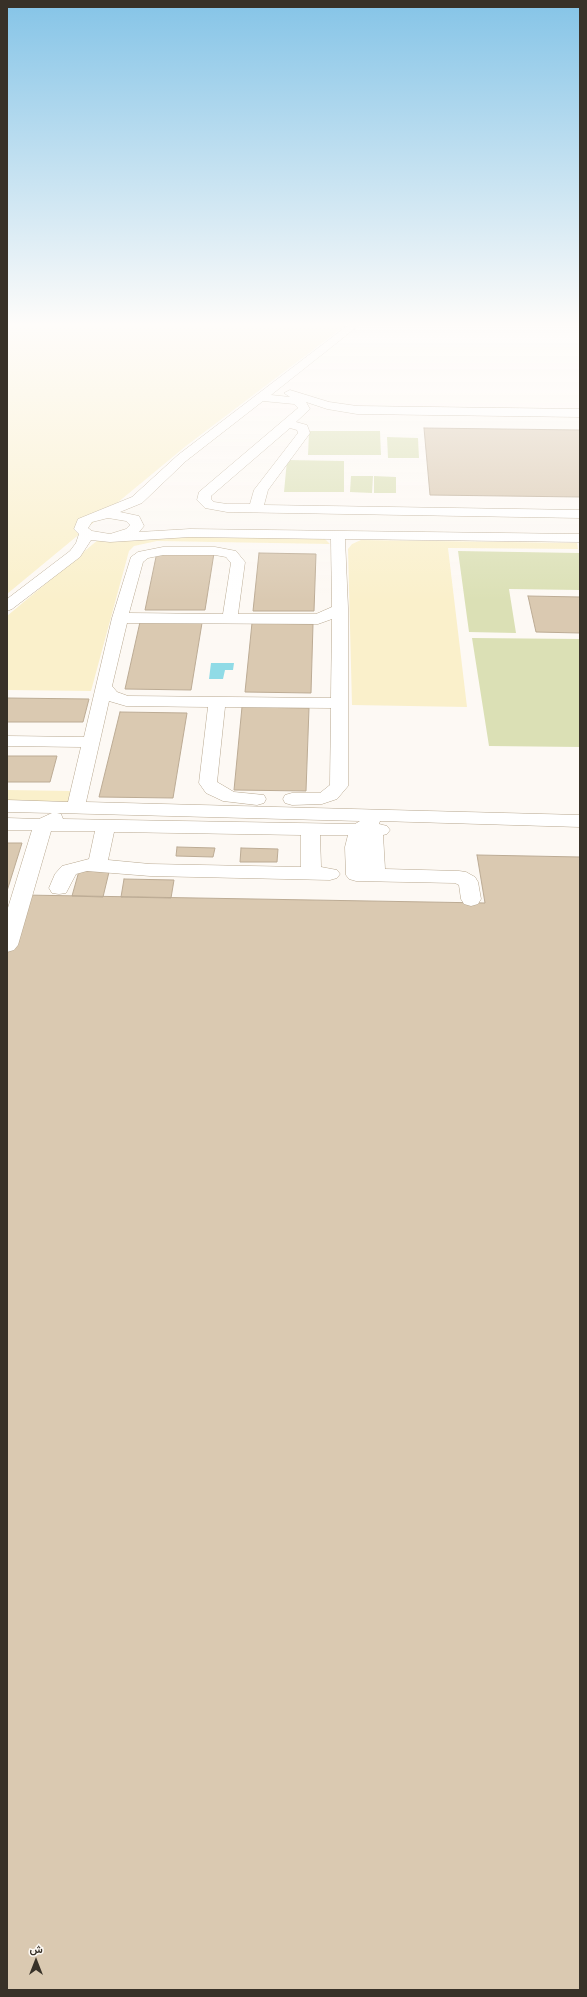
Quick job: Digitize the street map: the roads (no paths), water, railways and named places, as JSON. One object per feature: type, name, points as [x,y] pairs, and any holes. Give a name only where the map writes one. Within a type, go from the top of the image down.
[{"type":"street","points":[[238,415],[182,458],[137,500],[83,522],[81,529],[86,534],[102,538],[190,533],[580,538]]},
{"type":"street","points":[[297,415],[206,493],[203,498],[206,503],[214,506],[256,508],[580,514]]},
{"type":"street","points":[[256,508],[261,490],[304,433],[303,428],[288,423]]},
{"type":"street","points":[[118,537],[135,529],[137,526],[133,513],[137,500]]},
{"type":"street","points":[[391,511],[400,520],[399,527],[393,536]]},
{"type":"street","points":[[419,511],[414,518],[414,524],[425,536]]},
{"type":"street","points":[[100,514],[123,515],[159,528],[190,533]]},
{"type":"street","points":[[7,606],[75,554],[83,544],[86,534]]},
{"type":"street","points":[[217,702],[208,784],[213,789],[230,798],[281,799],[322,798],[330,795],[339,786],[340,608],[338,535]]},
{"type":"street","points":[[76,807],[105,688],[120,618],[136,560],[148,554],[163,551],[207,551],[231,554],[238,562],[230,618]]},
{"type":"street","points":[[120,618],[318,618],[333,613],[340,608]]},
{"type":"street","points":[[318,618],[331,623],[340,630]]},
{"type":"street","points":[[105,688],[111,696],[126,701],[340,703]]},
{"type":"street","points":[[7,741],[92,742]]},
{"type":"street","points":[[7,806],[580,821]]},
{"type":"street","points":[[7,945],[42,824],[53,818],[66,816],[199,818],[232,812]]},
{"type":"street","points":[[471,899],[469,885],[463,878],[366,875],[366,830],[363,826],[376,821],[450,822],[494,818]]},
{"type":"street","points":[[7,824],[580,832]]},
{"type":"street","points":[[97,865],[106,825]]},
{"type":"street","points":[[59,888],[68,870],[80,866],[97,865],[139,870],[320,874],[310,829]]},
{"type":"water","points":[[211,663],[234,663],[233,670],[225,670],[223,679],[209,679]]}]
